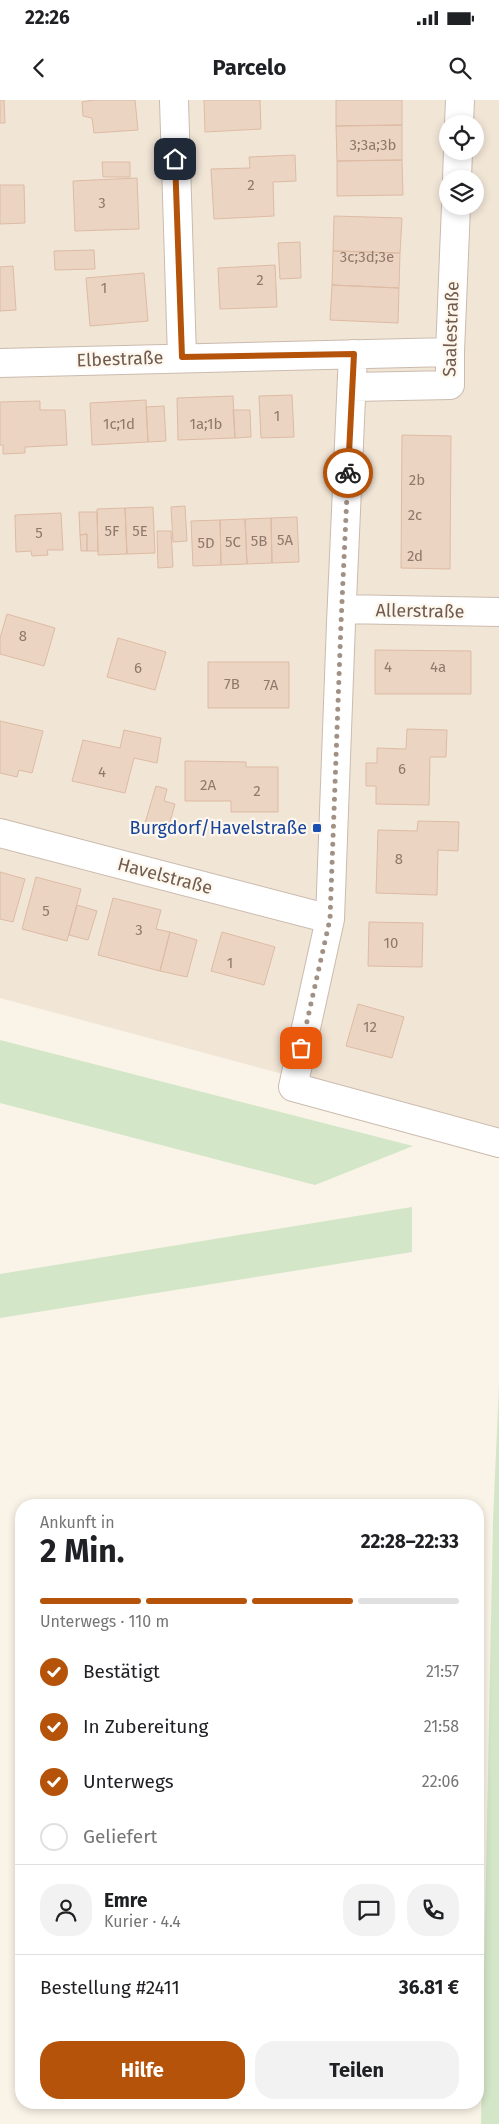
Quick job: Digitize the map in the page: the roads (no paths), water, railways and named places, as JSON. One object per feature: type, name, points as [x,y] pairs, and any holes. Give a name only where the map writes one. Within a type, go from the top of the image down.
[{"type":"street","points":[[174,100],[182,357]]},
{"type":"street","points":[[459,115],[460,100]]},
{"type":"street","name":"Saalestraße","points":[[353,387],[450,385],[456,215]]},
{"type":"street","name":"Elbestraße","points":[[0,363],[182,357],[450,352]]},
{"type":"street","points":[[354,354],[330,919],[293,1087],[499,1143]]},
{"type":"street","name":"Allerstraße","points":[[342,609],[499,612]]},
{"type":"street","name":"Havelstraße","points":[[0,833],[330,919]]},
{"type":"place","name":"Burgdorf/Havelstraße","points":[[317,828]]}]
